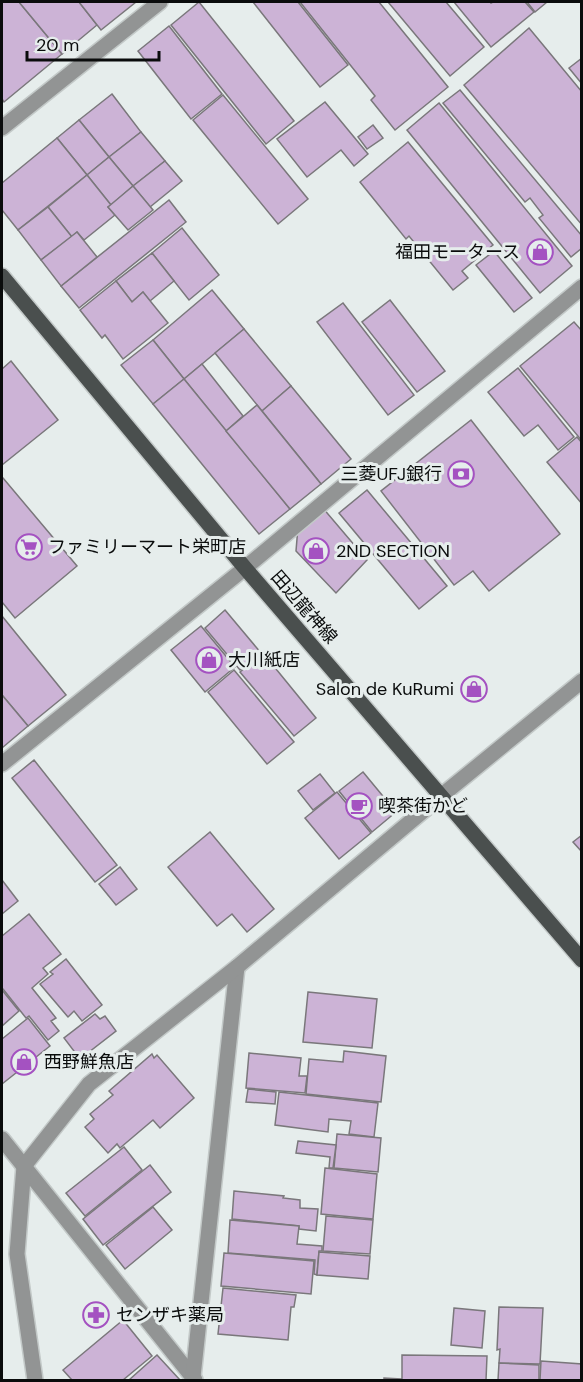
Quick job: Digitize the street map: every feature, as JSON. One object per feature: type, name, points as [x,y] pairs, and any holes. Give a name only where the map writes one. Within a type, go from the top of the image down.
[{"type":"main road","name":"田辺龍神線","points":[[2,276],[245,568],[582,960]]},
{"type":"street","points":[[2,128],[160,2]]},
{"type":"street","points":[[2,764],[245,568],[582,286]]},
{"type":"street","points":[[35,1380],[17,1254],[24,1167],[89,1084],[237,967],[582,681]]},
{"type":"street","points":[[194,1379],[237,967]]},
{"type":"street","points":[[2,1139],[194,1379]]},
{"type":"building","points":[[2,2],[19,2],[62,54],[4,102],[2,99]]},
{"type":"building","points":[[19,2],[79,2],[97,25],[62,54]]},
{"type":"building","points":[[79,2],[136,2],[101,30]]},
{"type":"building","points":[[199,2],[294,121],[266,144],[171,25]]},
{"type":"building","points":[[253,2],[298,2],[348,65],[320,87]]},
{"type":"building","points":[[300,2],[379,2],[448,87],[395,130],[371,100],[375,96]]},
{"type":"building","points":[[388,2],[446,2],[484,47],[450,76]]},
{"type":"building","points":[[454,2],[525,2],[534,12],[491,47]]},
{"type":"building","points":[[527,2],[547,2],[535,12]]},
{"type":"building","points":[[169,26],[222,94],[191,119],[138,51]]},
{"type":"building","points":[[529,28],[582,92],[582,225],[464,85]]},
{"type":"building","points":[[582,58],[582,84],[569,68]]},
{"type":"building","points":[[460,90],[582,236],[582,248],[571,257],[539,218],[543,215],[530,198],[525,202],[443,103]]},
{"type":"building","points":[[112,94],[141,132],[109,157],[79,120]]},
{"type":"building","points":[[223,95],[308,199],[278,224],[193,120]]},
{"type":"building","points":[[325,102],[368,154],[354,166],[341,150],[307,177],[277,139]]},
{"type":"building","points":[[439,103],[572,266],[540,293],[407,130]]},
{"type":"building","points":[[79,120],[109,157],[87,175],[57,138]]},
{"type":"building","points":[[373,125],[383,138],[367,149],[358,137]]},
{"type":"building","points":[[141,132],[165,161],[133,186],[109,157]]},
{"type":"building","points":[[57,138],[87,175],[18,230],[2,210],[2,183]]},
{"type":"building","points":[[408,142],[493,245],[462,271],[468,278],[453,290],[409,236],[406,239],[360,182]]},
{"type":"building","points":[[109,157],[133,186],[111,205],[87,175]]},
{"type":"building","points":[[165,161],[182,181],[150,207],[133,186]]},
{"type":"building","points":[[87,175],[111,205],[108,207],[115,215],[84,240],[77,232],[72,237],[48,207]]},
{"type":"building","points":[[133,186],[153,210],[128,230],[108,207]]},
{"type":"building","points":[[169,200],[186,222],[79,308],[61,286]]},
{"type":"building","points":[[48,207],[72,237],[41,260],[18,230]]},
{"type":"building","points":[[182,228],[219,275],[189,300],[152,253]]},
{"type":"building","points":[[77,232],[97,257],[61,286],[41,260]]},
{"type":"building","points":[[494,251],[532,298],[514,312],[476,265]]},
{"type":"building","points":[[152,253],[174,281],[150,301],[143,292],[132,302],[116,281]]},
{"type":"building","points":[[116,281],[132,302],[143,292],[168,323],[123,359],[105,335],[102,338],[80,310]]},
{"type":"building","points":[[212,290],[244,329],[184,379],[153,340]]},
{"type":"building","points":[[390,300],[445,371],[417,392],[362,322]]},
{"type":"building","points":[[343,303],[414,395],[388,415],[317,322]]},
{"type":"building","points":[[574,322],[582,331],[582,441],[520,366]]},
{"type":"building","points":[[244,329],[291,386],[262,411],[215,353]]},
{"type":"building","points":[[153,340],[184,379],[153,404],[121,365]]},
{"type":"building","points":[[11,361],[58,420],[2,465],[2,369]]},
{"type":"building","points":[[202,364],[243,416],[226,431],[184,379]]},
{"type":"building","points":[[518,368],[574,437],[558,450],[538,425],[524,436],[488,392]]},
{"type":"building","points":[[184,379],[290,509],[259,534],[153,404]]},
{"type":"building","points":[[291,386],[351,459],[321,484],[262,411]]},
{"type":"building","points":[[257,405],[321,484],[290,509],[226,431]]},
{"type":"building","points":[[471,420],[560,534],[489,591],[473,571],[454,585],[381,491]]},
{"type":"building","points":[[577,437],[582,443],[582,504],[547,462]]},
{"type":"building","points":[[3,478],[77,566],[15,618],[2,602]]},
{"type":"building","points":[[367,490],[447,586],[419,609],[339,513]]},
{"type":"building","points":[[322,507],[367,560],[336,593],[296,551],[298,527]]},
{"type":"building","points":[[225,610],[261,653],[240,670],[205,628]]},
{"type":"building","points":[[2,616],[66,695],[28,726],[2,695]]},
{"type":"building","points":[[201,626],[235,667],[205,692],[171,650]]},
{"type":"building","points":[[263,653],[316,718],[294,736],[240,672]]},
{"type":"building","points":[[234,670],[294,742],[267,764],[208,692]]},
{"type":"building","points":[[2,695],[28,726],[2,748]]},
{"type":"building","points":[[34,760],[117,865],[95,882],[12,778]]},
{"type":"building","points":[[363,772],[396,812],[372,832],[339,791]]},
{"type":"building","points":[[320,774],[335,793],[313,810],[298,791]]},
{"type":"building","points":[[337,792],[371,833],[339,859],[305,818]]},
{"type":"building","points":[[210,832],[274,909],[247,932],[232,914],[217,926],[168,867]]},
{"type":"building","points":[[582,835],[582,852],[573,842]]},
{"type":"building","points":[[120,867],[137,889],[116,905],[99,884]]},
{"type":"building","points":[[2,880],[18,901],[2,914]]},
{"type":"building","points":[[29,914],[61,954],[43,968],[48,974],[32,988],[56,1018],[51,1021],[59,1031],[48,1040],[29,1016],[26,1018],[2,989],[2,936]]},
{"type":"building","points":[[66,959],[102,1005],[82,1021],[74,1011],[68,1017],[40,984],[53,974],[50,972]]},
{"type":"building","points":[[2,990],[19,1011],[2,1026]]},
{"type":"building","points":[[308,992],[377,999],[372,1048],[303,1042]]},
{"type":"building","points":[[95,1014],[100,1019],[105,1016],[116,1031],[80,1059],[64,1038]]},
{"type":"building","points":[[28,1018],[50,1046],[2,1084],[2,1039]]},
{"type":"building","points":[[344,1051],[386,1056],[381,1102],[306,1094],[309,1059],[343,1062]]},
{"type":"building","points":[[249,1053],[301,1058],[299,1076],[307,1076],[305,1093],[246,1088]]},
{"type":"building","points":[[152,1054],[154,1058],[157,1055],[194,1098],[160,1128],[153,1120],[120,1148],[117,1144],[108,1153],[85,1127],[94,1119],[90,1114],[113,1095],[109,1091]]},
{"type":"building","points":[[248,1089],[276,1092],[275,1104],[246,1102]]},
{"type":"building","points":[[279,1092],[378,1103],[374,1137],[349,1134],[351,1121],[329,1119],[328,1132],[275,1125]]},
{"type":"building","points":[[337,1134],[381,1138],[378,1172],[334,1168]]},
{"type":"building","points":[[298,1141],[336,1145],[333,1168],[329,1168],[330,1157],[296,1153]]},
{"type":"building","points":[[124,1147],[142,1170],[85,1216],[66,1193]]},
{"type":"building","points":[[150,1165],[171,1192],[103,1245],[83,1219]]},
{"type":"building","points":[[325,1168],[377,1174],[373,1219],[321,1214]]},
{"type":"building","points":[[234,1191],[284,1196],[283,1198],[300,1200],[300,1208],[318,1209],[316,1231],[299,1229],[299,1226],[232,1219]]},
{"type":"building","points":[[153,1207],[172,1230],[125,1269],[106,1245]]},
{"type":"building","points":[[326,1216],[373,1220],[370,1254],[323,1251]]},
{"type":"building","points":[[230,1220],[299,1226],[297,1244],[322,1246],[322,1251],[319,1251],[317,1275],[314,1274],[315,1260],[228,1253]]},
{"type":"building","points":[[319,1252],[370,1256],[368,1279],[317,1275]]},
{"type":"building","points":[[224,1253],[314,1261],[311,1294],[221,1286]]},
{"type":"building","points":[[223,1288],[296,1295],[294,1307],[291,1307],[288,1340],[218,1334]]},
{"type":"building","points":[[499,1307],[543,1308],[540,1364],[499,1363],[500,1349],[497,1350]]},
{"type":"building","points":[[454,1308],[485,1311],[482,1348],[451,1345]]},
{"type":"building","points":[[123,1320],[152,1356],[123,1380],[72,1380],[63,1370]]},
{"type":"building","points":[[157,1355],[180,1380],[129,1380]]},
{"type":"building","points":[[402,1355],[487,1356],[486,1380],[384,1380],[384,1378],[402,1379]]},
{"type":"building","points":[[541,1361],[582,1364],[582,1380],[540,1380]]},
{"type":"building","points":[[499,1363],[539,1365],[539,1380],[498,1380]]},
{"type":"place","name":"福田モータース","points":[[540,252]]},
{"type":"place","name":"三菱UFJ銀行","points":[[461,474]]},
{"type":"place","name":"ファミリーマート栄町店","points":[[29,547]]},
{"type":"place","name":"2ND SECTION","points":[[316,551]]},
{"type":"place","name":"大川紙店","points":[[209,660]]},
{"type":"place","name":"Salon de KuRumi","points":[[474,689]]},
{"type":"place","name":"喫茶街かど","points":[[359,806]]},
{"type":"place","name":"西野鮮魚店","points":[[24,1062]]},
{"type":"place","name":"センザキ薬局","points":[[96,1315]]}]
